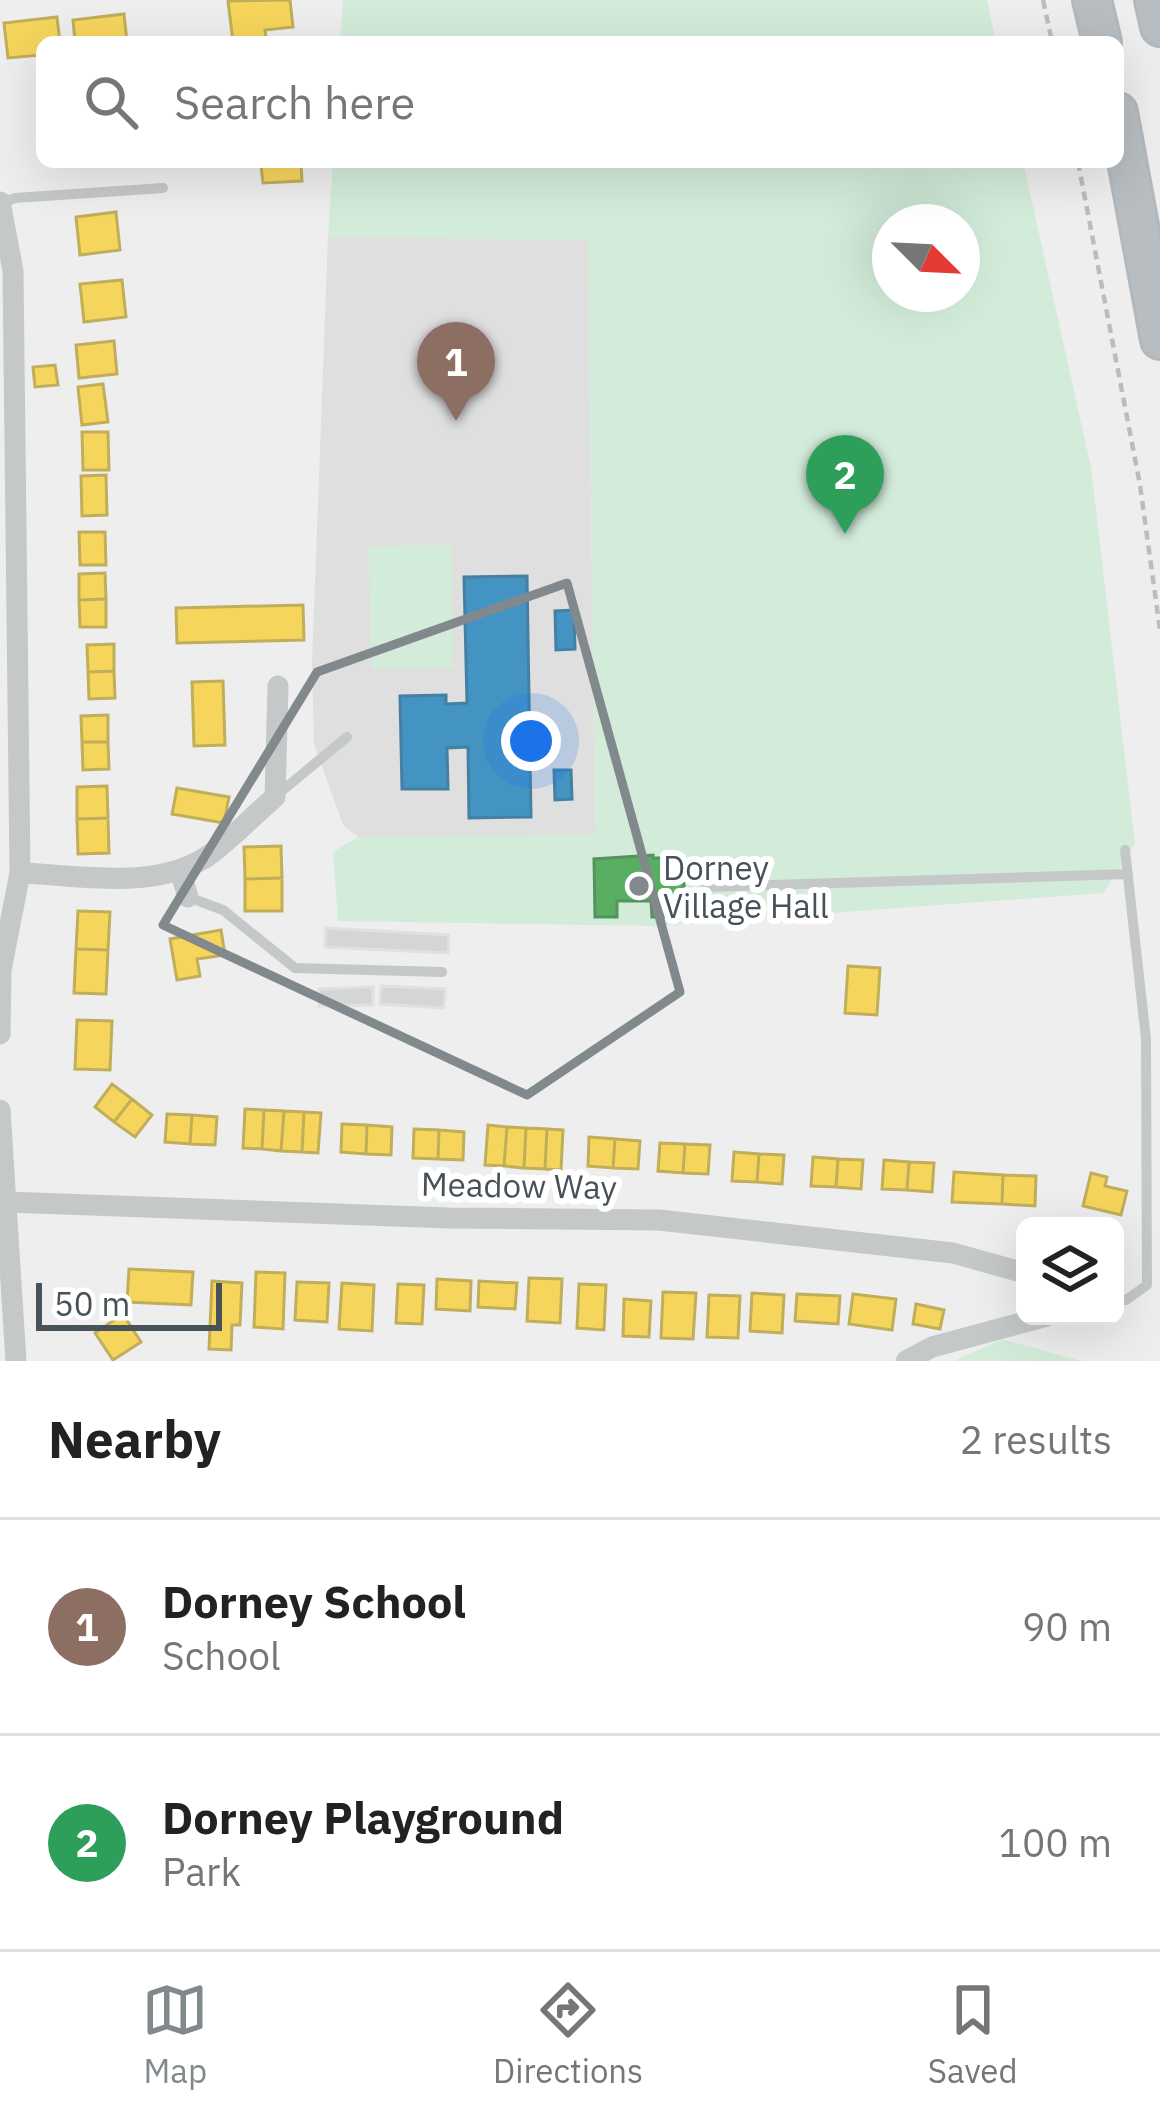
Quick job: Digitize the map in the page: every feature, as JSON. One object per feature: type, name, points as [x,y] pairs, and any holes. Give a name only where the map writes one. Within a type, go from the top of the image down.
[{"type":"highway","points":[[1092,0],[1101,36]]},
{"type":"highway","points":[[1154,0],[1160,27]]},
{"type":"highway","points":[[1124,145],[1160,340]]},
{"type":"street","points":[[0,1034],[1,970],[20,874],[13,272],[1,202]]},
{"type":"street","points":[[20,874],[144,877],[180,870],[210,854],[275,796],[278,686]]},
{"type":"street","points":[[180,870],[188,896]]},
{"type":"street","points":[[0,1110],[16,1361]]},
{"type":"street","name":"Meadow Way","points":[[7,1202],[449,1218],[659,1220],[952,1253],[1016,1271]]},
{"type":"street","points":[[906,1361],[932,1346],[1016,1324]]},
{"type":"lane","points":[[1,202],[163,188]]},
{"type":"lane","points":[[275,796],[347,736]]},
{"type":"lane","points":[[1124,1300],[1147,1285],[1146,1039],[1125,850]]},
{"type":"lane","points":[[707,886],[1128,874]]},
{"type":"lane","points":[[188,896],[223,910],[295,968],[442,972]]},
{"type":"path","points":[[1042,0],[1051,36]]},
{"type":"path","points":[[1079,168],[1136,463],[1160,630]]},
{"type":"highlighted area","points":[[567,583],[680,992],[527,1095],[163,925],[317,672]]},
{"type":"shaded area","points":[[328,237],[588,239],[595,835],[358,837],[343,825],[314,744],[312,662]]},
{"type":"green space","points":[[343,0],[987,0],[995,36],[340,36]]},
{"type":"green space","points":[[333,168],[1024,168],[1091,467],[1135,844],[1103,893],[654,926],[338,921],[333,852],[358,837],[595,834],[588,240],[328,237]]},
{"type":"green space","points":[[452,545],[453,668],[371,669],[369,546]]},
{"type":"green space","points":[[1002,1339],[1081,1361],[954,1361]]},
{"type":"building: Homes","points":[[290,0],[293,27],[265,30],[266,36],[232,36],[228,1]]},
{"type":"building: Homes","points":[[124,14],[126,36],[74,36],[73,20]]},
{"type":"building: Homes","points":[[57,17],[59,36],[36,36],[36,56],[8,58],[4,23]]},
{"type":"building: Homes","points":[[261,168],[301,168],[302,181],[263,183]]},
{"type":"building: Homes","points":[[116,212],[120,250],[80,255],[76,217]]},
{"type":"building: Homes","points":[[122,280],[126,317],[84,322],[80,284]]},
{"type":"building: Homes","points":[[114,341],[117,374],[79,378],[76,345]]},
{"type":"building: Homes","points":[[55,365],[58,385],[35,387],[33,367]]},
{"type":"building: Homes","points":[[103,384],[108,422],[82,425],[78,387]]},
{"type":"building: Homes","points":[[82,432],[108,432],[109,470],[83,470]]},
{"type":"building: Homes","points":[[106,475],[107,515],[82,516],[81,476]]},
{"type":"building: Homes","points":[[79,532],[105,532],[106,565],[80,565]]},
{"type":"building: Homes","points":[[105,573],[106,599],[79,600],[79,574]]},
{"type":"building: Homes","points":[[106,599],[106,627],[80,627],[79,600]]},
{"type":"building: Homes","points":[[303,605],[304,640],[177,643],[176,608]]},
{"type":"building: Homes","points":[[114,644],[114,671],[88,672],[87,645]]},
{"type":"building: Homes","points":[[114,671],[115,698],[89,699],[88,672]]},
{"type":"building: Homes","points":[[223,681],[225,745],[194,746],[192,682]]},
{"type":"building: Homes","points":[[108,715],[108,742],[82,742],[81,716]]},
{"type":"building: Homes","points":[[82,742],[108,742],[109,769],[83,770]]},
{"type":"building: Homes","points":[[107,786],[108,818],[77,819],[77,787]]},
{"type":"building: Homes","points":[[177,788],[229,797],[224,823],[172,814]]},
{"type":"building: Homes","points":[[108,818],[109,853],[78,854],[77,819]]},
{"type":"building: Homes","points":[[281,846],[282,878],[245,879],[244,847]]},
{"type":"building: Homes","points":[[282,878],[282,911],[245,911],[245,879]]},
{"type":"building: Homes","points":[[78,911],[110,912],[108,950],[76,949]]},
{"type":"building: Homes","points":[[221,930],[225,955],[197,959],[200,976],[177,980],[170,939]]},
{"type":"building: Homes","points":[[76,949],[108,950],[106,994],[74,993]]},
{"type":"building: Homes","points":[[848,966],[880,968],[877,1015],[845,1013]]},
{"type":"building: Homes","points":[[77,1020],[112,1021],[110,1070],[75,1069]]},
{"type":"building: Homes","points":[[112,1084],[132,1099],[114,1122],[95,1107]]},
{"type":"building: Homes","points":[[132,1099],[152,1115],[135,1137],[114,1122]]},
{"type":"building: Homes","points":[[245,1109],[264,1110],[262,1149],[243,1148]]},
{"type":"building: Homes","points":[[264,1110],[284,1111],[281,1151],[262,1149]]},
{"type":"building: Homes","points":[[284,1111],[304,1112],[302,1152],[281,1151]]},
{"type":"building: Homes","points":[[304,1112],[321,1113],[318,1153],[302,1152]]},
{"type":"building: Homes","points":[[167,1114],[192,1115],[190,1144],[165,1142]]},
{"type":"building: Homes","points":[[192,1115],[217,1117],[215,1145],[190,1144]]},
{"type":"building: Homes","points":[[342,1124],[367,1125],[366,1154],[341,1152]]},
{"type":"building: Homes","points":[[367,1125],[392,1127],[391,1155],[366,1154]]},
{"type":"building: Homes","points":[[488,1125],[507,1127],[504,1166],[485,1165]]},
{"type":"building: Homes","points":[[507,1127],[526,1128],[524,1168],[504,1166]]},
{"type":"building: Homes","points":[[526,1128],[547,1129],[545,1169],[524,1168]]},
{"type":"building: Homes","points":[[414,1129],[439,1130],[438,1159],[413,1158]]},
{"type":"building: Homes","points":[[547,1129],[563,1130],[561,1170],[545,1169]]},
{"type":"building: Homes","points":[[439,1130],[464,1132],[463,1160],[438,1159]]},
{"type":"building: Homes","points":[[589,1137],[615,1139],[613,1168],[588,1166]]},
{"type":"building: Homes","points":[[615,1139],[640,1141],[638,1169],[613,1168]]},
{"type":"building: Homes","points":[[660,1143],[685,1144],[683,1173],[658,1171]]},
{"type":"building: Homes","points":[[685,1144],[710,1145],[708,1174],[683,1173]]},
{"type":"building: Homes","points":[[734,1152],[759,1154],[757,1182],[732,1181]]},
{"type":"building: Homes","points":[[759,1154],[784,1155],[782,1184],[757,1182]]},
{"type":"building: Homes","points":[[813,1157],[838,1159],[836,1187],[811,1186]]},
{"type":"building: Homes","points":[[838,1159],[863,1160],[861,1189],[836,1187]]},
{"type":"building: Homes","points":[[884,1160],[909,1162],[907,1190],[882,1189]]},
{"type":"building: Homes","points":[[909,1162],[934,1163],[932,1192],[907,1190]]},
{"type":"building: Homes","points":[[954,1172],[1003,1175],[1002,1204],[952,1202]]},
{"type":"building: Homes","points":[[1091,1173],[1107,1177],[1105,1186],[1127,1191],[1121,1215],[1083,1206]]},
{"type":"building: Homes","points":[[1003,1175],[1036,1176],[1035,1206],[1002,1204]]},
{"type":"building: Homes","points":[[129,1269],[193,1272],[191,1305],[127,1302]]},
{"type":"building: Homes","points":[[256,1272],[285,1273],[283,1329],[254,1327]]},
{"type":"building: Homes","points":[[529,1278],[562,1279],[560,1323],[527,1321]]},
{"type":"building: Homes","points":[[437,1279],[471,1281],[470,1311],[436,1309]]},
{"type":"building: Homes","points":[[212,1281],[242,1283],[240,1325],[232,1325],[231,1350],[209,1349]]},
{"type":"building: Homes","points":[[479,1281],[517,1283],[515,1309],[478,1307]]},
{"type":"building: Homes","points":[[297,1282],[329,1283],[327,1322],[295,1320]]},
{"type":"building: Homes","points":[[342,1283],[374,1285],[372,1331],[339,1329]]},
{"type":"building: Homes","points":[[398,1284],[424,1285],[422,1324],[396,1323]]},
{"type":"building: Homes","points":[[579,1284],[606,1285],[604,1330],[577,1328]]},
{"type":"building: Homes","points":[[663,1292],[696,1293],[693,1339],[661,1338]]},
{"type":"building: Homes","points":[[752,1293],[784,1295],[782,1333],[750,1331]]},
{"type":"building: Homes","points":[[797,1294],[840,1296],[838,1324],[795,1321]]},
{"type":"building: Homes","points":[[853,1294],[896,1299],[892,1330],[849,1324]]},
{"type":"building: Homes","points":[[709,1295],[740,1296],[738,1338],[707,1337]]},
{"type":"building: Homes","points":[[624,1299],[651,1301],[649,1337],[623,1336]]},
{"type":"building: Homes","points":[[916,1304],[944,1310],[940,1329],[913,1324]]},
{"type":"building: Homes","points":[[123,1314],[141,1342],[113,1360],[95,1333]]},
{"type":"building: Schools","points":[[527,576],[531,817],[469,818],[468,747],[447,748],[448,789],[402,789],[400,696],[446,695],[446,704],[467,703],[464,577]]},
{"type":"building: Schools","points":[[574,610],[575,649],[556,650],[555,611]]},
{"type":"building: Schools","points":[[554,770],[571,770],[572,799],[555,800]]},
{"type":"building: Public","name":"Dorney Village Hall","points":[[665,858],[664,871],[684,872],[684,903],[666,903],[665,917],[652,917],[651,901],[617,901],[617,917],[595,917],[594,859]]},
{"type":"building: Other","points":[[326,928],[449,935],[448,953],[325,947]]},
{"type":"building: Other","points":[[381,986],[445,989],[444,1008],[380,1004]]},
{"type":"building: Other","points":[[373,987],[373,1005],[319,1006],[319,989]]},
{"type":"place","name":"Dorney School","points":[[456,421]]},
{"type":"place","name":"Dorney Playground","points":[[845,534]]},
{"type":"place","name":"Dorney Village Hall","points":[[639,886]]}]
